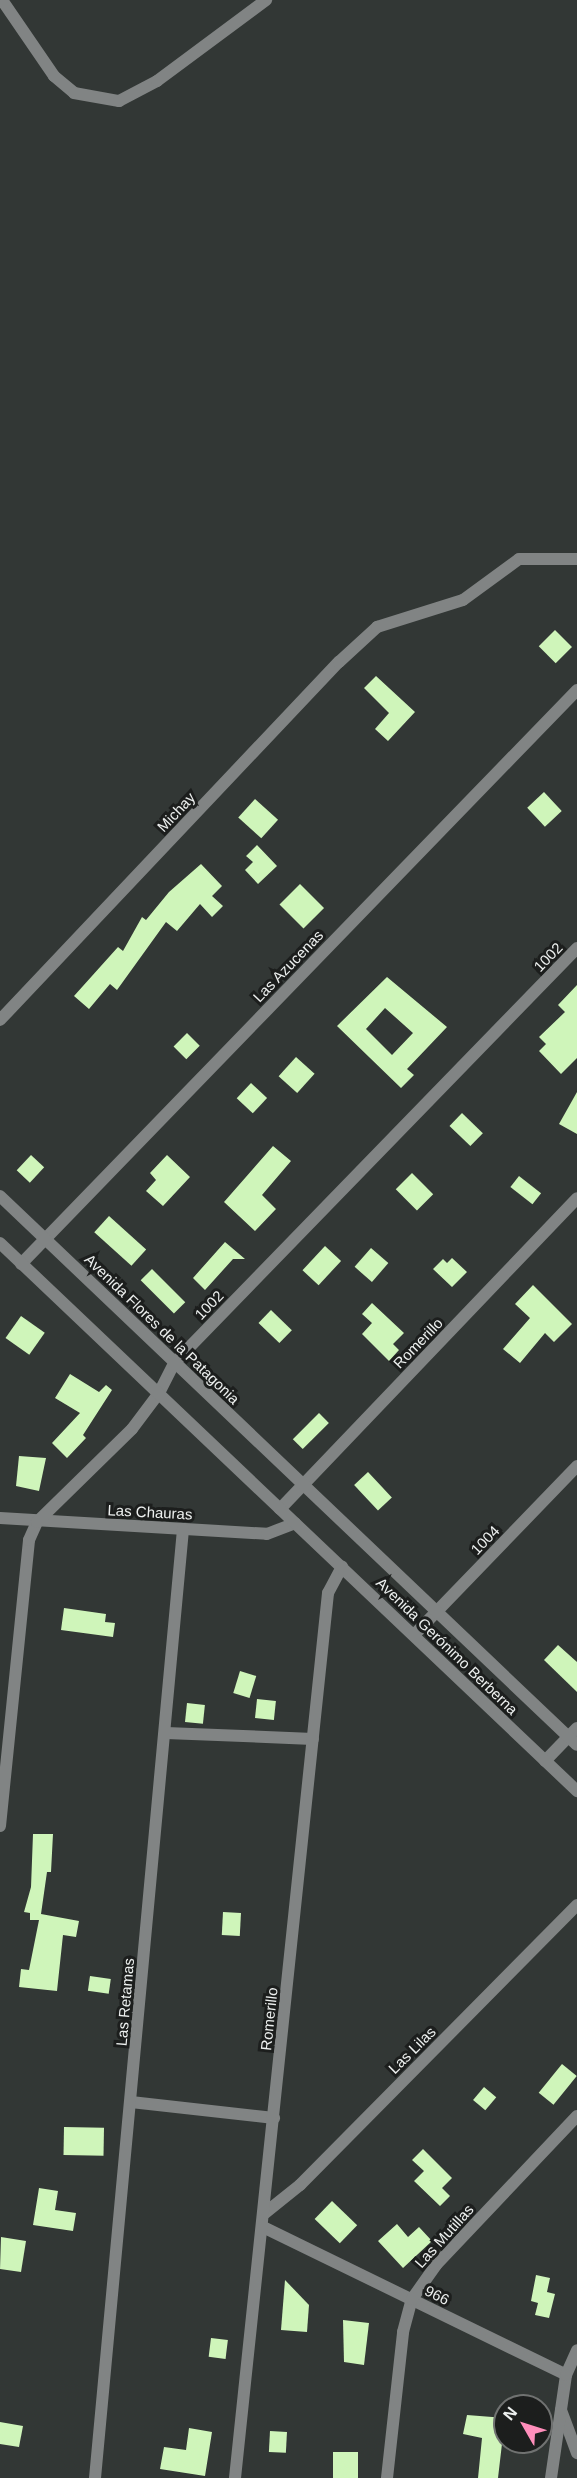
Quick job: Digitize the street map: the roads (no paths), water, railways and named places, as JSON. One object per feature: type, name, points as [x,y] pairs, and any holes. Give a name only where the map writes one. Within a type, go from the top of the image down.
[{"type":"street","points":[[2,0],[54,76],[74,93],[119,100],[157,81],[266,0]]},
{"type":"street","name":"Michay","points":[[0,1020],[339,662],[377,627],[463,600],[519,559],[577,559]]},
{"type":"street","name":"Las Azucenas","points":[[21,1263],[577,690]]},
{"type":"street","name":"1002","points":[[0,1826],[29,1540],[37,1522],[124,1438],[159,1393],[175,1362],[577,948]]},
{"type":"street","name":"Avenida Flores de la Patagonia","points":[[0,1196],[303,1484]]},
{"type":"street","name":"Romerillo","points":[[280,1509],[577,1198]]},
{"type":"street","points":[[0,1243],[295,1523]]},
{"type":"street","name":"1004","points":[[414,1635],[577,1466]]},
{"type":"street","name":"Avenida Gerónimo Berberna","points":[[303,1484],[437,1612],[574,1737]]},
{"type":"street","name":"Las Chauras","points":[[0,1518],[267,1534],[295,1523]]},
{"type":"street","name":"Avenida Gerónimo Berberna","points":[[295,1523],[577,1791]]},
{"type":"street","name":"Las Retamas","points":[[95,2478],[166,1733],[183,1529]]},
{"type":"street","name":"Romerillo","points":[[235,2478],[265,2213],[328,1593],[342,1567]]},
{"type":"street","points":[[166,1733],[313,1739]]},
{"type":"street","points":[[545,1761],[574,1737]]},
{"type":"street","name":"Las Lilas","points":[[265,2213],[300,2185],[577,1905]]},
{"type":"street","points":[[131,2102],[274,2118]]},
{"type":"street","name":"Las Mutillas","points":[[387,2478],[403,2332],[412,2299],[436,2265],[577,2116]]},
{"type":"street","name":"966","points":[[263,2227],[566,2375]]},
{"type":"street","points":[[551,2478],[566,2375],[577,2350]]},
{"type":"street","points":[[560,2409],[577,2453]]}]
